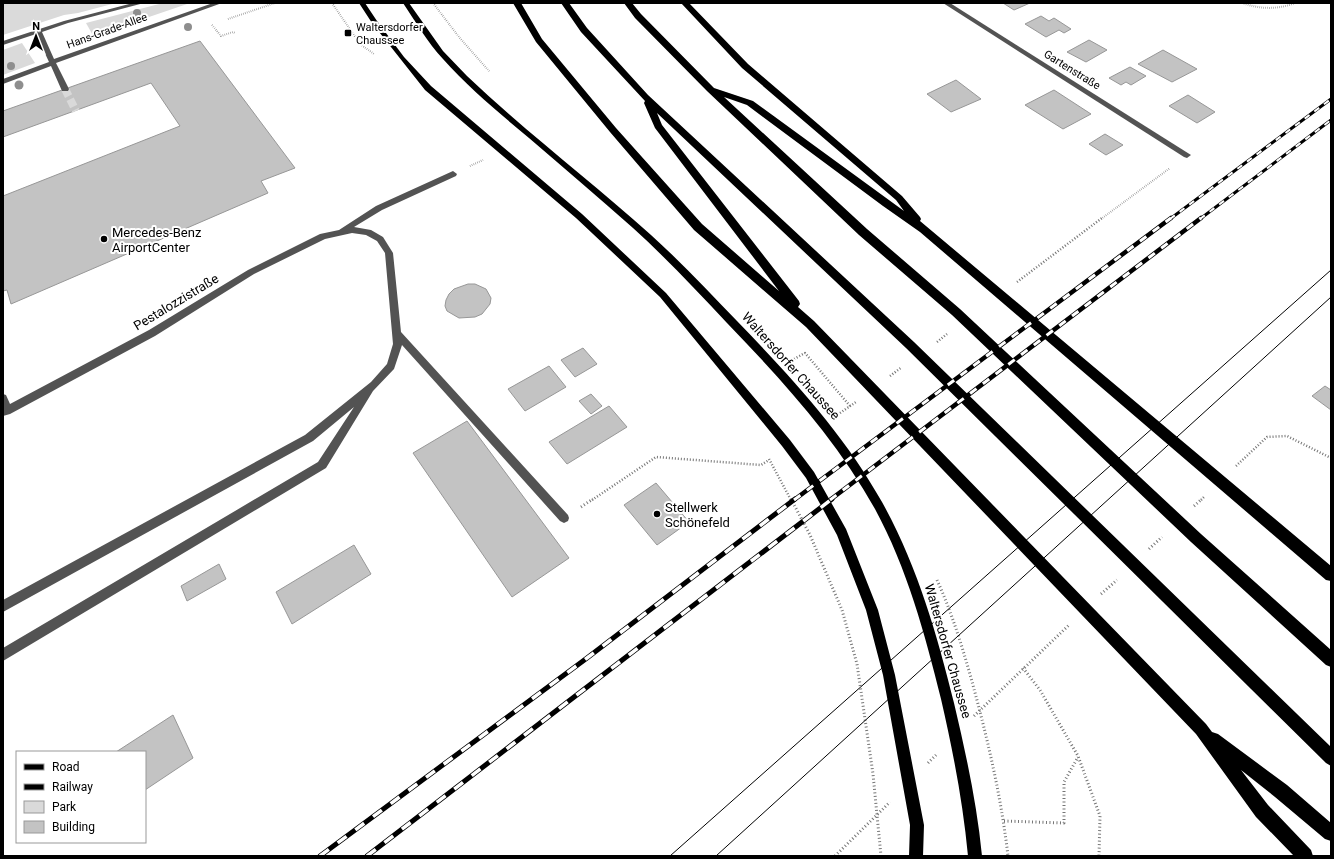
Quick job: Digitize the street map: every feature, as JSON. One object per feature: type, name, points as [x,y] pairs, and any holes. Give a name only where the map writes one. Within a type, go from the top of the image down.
[{"type":"highway","points":[[517,3],[539,40],[613,130],[698,227],[810,324],[1201,729],[1262,811],[1305,856]]},
{"type":"highway","points":[[565,3],[584,30],[645,97],[910,345],[1331,758]]},
{"type":"highway","points":[[628,3],[638,16],[710,89],[863,232],[956,312],[1196,538],[1331,660]]},
{"type":"highway","points":[[685,3],[745,66],[899,198],[924,229]]},
{"type":"highway","points":[[710,89],[750,103],[886,204],[924,229],[1331,575]]},
{"type":"highway","points":[[645,97],[658,126],[810,324]]},
{"type":"highway","points":[[1201,729],[1281,791],[1331,833]]},
{"type":"main road","points":[[362,3],[374,22],[428,88],[579,216],[663,295],[786,443],[810,475],[842,533],[872,610],[889,675],[917,825],[916,856]]},
{"type":"main road","name":"Waltersdorfer Chaussee","points":[[406,3],[444,58],[487,98],[641,230],[697,285],[777,369],[846,453],[866,483],[882,513],[900,551],[922,606],[942,678],[966,779],[975,856]]},
{"type":"street","name":"Hans-Grade-Allee","points":[[3,43],[66,22],[141,3]]},
{"type":"street","name":"Hans-Grade-Allee","points":[[3,82],[51,63],[219,3]]},
{"type":"street","name":"Gartenstraße","points":[[946,3],[1187,155]]},
{"type":"street","points":[[38,32],[51,63],[65,89]]},
{"type":"street","points":[[341,231],[379,208],[453,174]]},
{"type":"street","name":"Pestalozzistraße","points":[[5,412],[152,333],[250,272],[323,236],[341,231],[352,230],[368,232],[380,239],[389,253],[398,334]]},
{"type":"street","points":[[3,606],[309,438],[374,384],[391,366],[398,344],[398,334]]},
{"type":"street","points":[[398,334],[564,518]]},
{"type":"street","points":[[3,655],[322,465],[374,384]]},
{"type":"street","points":[[3,398],[5,412]]},
{"type":"path","points":[[332,3],[338,16],[360,44],[377,56]]},
{"type":"path","points":[[1242,3],[1265,9],[1295,3]]},
{"type":"path","points":[[212,25],[221,36],[234,33]]},
{"type":"path","points":[[480,154],[486,159]]},
{"type":"path","points":[[1124,202],[1187,155]]},
{"type":"path","points":[[793,360],[805,353],[850,406]]},
{"type":"path","points":[[768,457],[810,535],[842,610],[857,664],[871,759],[881,856]]},
{"type":"path","points":[[1023,668],[1040,690],[1078,756],[1100,816],[1098,856]]},
{"type":"path","points":[[1004,821],[1064,823],[1064,782],[1078,756]]},
{"type":"path","points":[[992,758],[1004,821],[1008,856]]},
{"type":"path","points":[[835,856],[869,823]]},
{"type":"green space","points":[[3,3],[116,3],[64,15],[3,35]]},
{"type":"green space","points":[[163,3],[190,3],[149,17],[95,39],[86,23]]},
{"type":"green space","points":[[22,43],[35,63],[3,75],[3,50]]},
{"type":"building","points":[[1003,3],[1030,3],[1014,10]]},
{"type":"building","points":[[1041,16],[1049,21],[1054,18],[1071,29],[1064,33],[1059,30],[1046,37],[1025,24]]},
{"type":"building","points":[[1089,40],[1107,50],[1086,62],[1067,52]]},
{"type":"building","points":[[200,41],[295,168],[261,181],[268,193],[11,304],[7,290],[3,291],[3,196],[180,126],[151,83],[3,137],[3,111]]},
{"type":"building","points":[[1163,50],[1197,69],[1172,82],[1138,64]]},
{"type":"building","points":[[1130,67],[1146,76],[1131,85],[1126,82],[1121,85],[1109,78]]},
{"type":"building","points":[[956,80],[981,99],[951,112],[927,94]]},
{"type":"building","points":[[1054,90],[1091,114],[1063,129],[1025,105]]},
{"type":"building","points":[[1188,95],[1215,112],[1197,123],[1169,106]]},
{"type":"building","points":[[1105,134],[1123,145],[1106,155],[1089,144]]},
{"type":"building","points":[[468,284],[475,284],[486,289],[491,298],[490,304],[482,314],[475,317],[459,318],[447,311],[445,306],[446,300],[454,289]]},
{"type":"building","points":[[583,348],[597,364],[575,377],[561,360]]},
{"type":"building","points":[[549,366],[566,387],[525,411],[508,389]]},
{"type":"building","points":[[1325,386],[1331,390],[1331,410],[1312,396]]},
{"type":"building","points":[[591,394],[602,406],[591,414],[579,401]]},
{"type":"building","points":[[609,406],[627,427],[567,464],[549,442]]},
{"type":"building","points":[[467,421],[569,558],[512,597],[413,453]]},
{"type":"building","name":"Stellwerk Schönefeld","points":[[656,483],[689,522],[657,545],[624,505]]},
{"type":"building","points":[[354,545],[371,574],[292,624],[276,592]]},
{"type":"building","points":[[219,564],[226,579],[187,601],[181,586]]},
{"type":"building","points":[[173,715],[193,758],[146,789],[146,751],[118,751]]},
{"type":"tunnel","points":[[65,89],[76,111]]},
{"type":"tram line","points":[[670,856],[1331,270]]},
{"type":"tram line","points":[[716,856],[1331,297]]},
{"type":"railway","points":[[1170,219],[1331,99]]},
{"type":"railway","points":[[1200,219],[1331,120]]},
{"type":"railway","points":[[794,500],[1171,218]]},
{"type":"railway","points":[[830,500],[1201,218]]},
{"type":"railway","points":[[320,856],[587,658],[795,499]]},
{"type":"railway","points":[[367,856],[832,499]]},
{"type":"place","name":"Waltersdorfer Chaussee","points":[[348,33]]},
{"type":"place","name":"Mercedes-Benz AirportCenter","points":[[104,239]]},
{"type":"place","name":"Stellwerk Schönefeld","points":[[657,514]]}]
